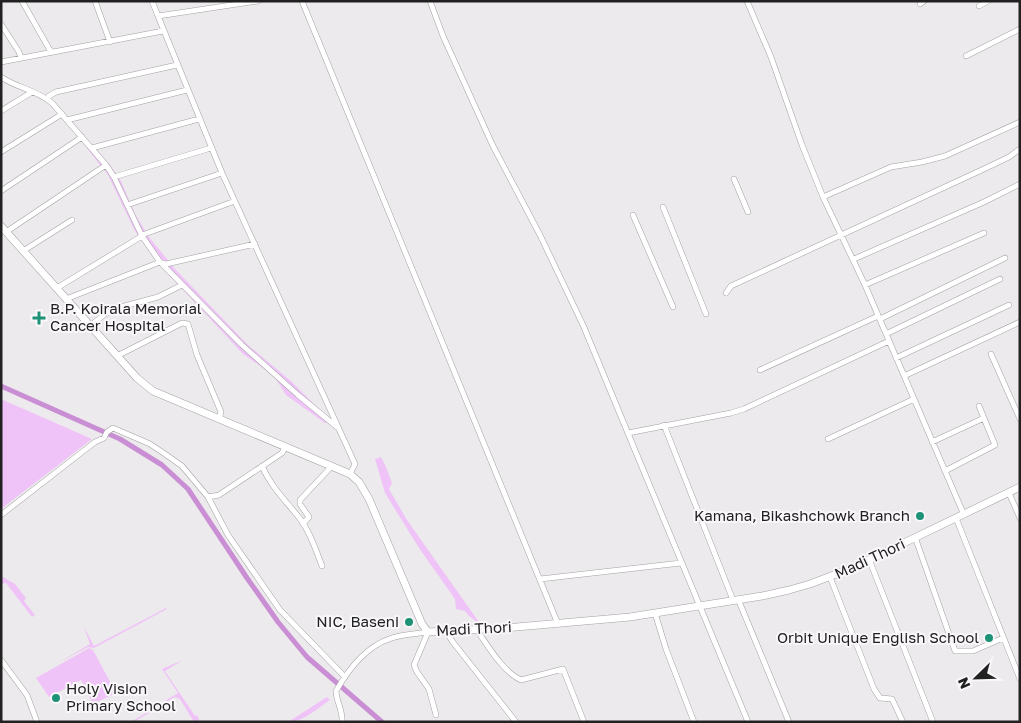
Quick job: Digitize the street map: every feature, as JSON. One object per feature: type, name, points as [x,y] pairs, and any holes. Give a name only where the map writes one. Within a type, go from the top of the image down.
[{"type":"main road","points":[[4,229],[137,378],[153,391],[350,474]]},
{"type":"main road","name":"Madi Thori","points":[[350,474],[359,482],[369,499],[419,618],[428,632],[558,624],[655,613],[786,591],[830,577],[869,560],[1020,487]]},
{"type":"street","points":[[22,1],[51,52]]},
{"type":"street","points":[[95,1],[110,42]]},
{"type":"street","points":[[152,1],[211,148],[355,464],[350,474]]},
{"type":"street","points":[[158,16],[258,1]]},
{"type":"street","points":[[302,1],[558,624]]},
{"type":"street","points":[[430,1],[442,36],[493,146],[578,312],[748,722]]},
{"type":"street","points":[[747,1],[775,66],[802,145],[865,285],[964,515]]},
{"type":"street","points":[[979,6],[988,1]]},
{"type":"street","points":[[1,24],[21,58]]},
{"type":"street","points":[[966,56],[1020,29]]},
{"type":"street","points":[[1,62],[163,31]]},
{"type":"street","points":[[47,99],[56,92],[177,65]]},
{"type":"street","points":[[1,77],[11,84],[47,99],[62,114],[114,177],[126,206],[160,262],[242,345],[298,395],[340,429]]},
{"type":"street","points":[[66,120],[187,90]]},
{"type":"street","points":[[1,111],[32,92]]},
{"type":"street","points":[[1,152],[62,114]]},
{"type":"street","points":[[92,148],[199,119]]},
{"type":"street","points":[[824,197],[891,167],[945,156],[1020,122]]},
{"type":"street","points":[[1,191],[82,137]]},
{"type":"street","points":[[114,177],[211,148]]},
{"type":"street","points":[[726,293],[731,286],[986,168],[1009,157],[1020,149]]},
{"type":"street","points":[[4,229],[106,165]]},
{"type":"street","points":[[126,206],[222,173]]},
{"type":"street","points":[[734,179],[748,212]]},
{"type":"street","points":[[854,260],[1020,184]]},
{"type":"street","points":[[57,288],[142,235],[235,201]]},
{"type":"street","points":[[663,207],[706,314]]},
{"type":"street","points":[[633,215],[673,307]]},
{"type":"street","points":[[23,251],[72,220]]},
{"type":"street","points":[[865,285],[984,233]]},
{"type":"street","points":[[66,299],[160,262],[166,264],[255,244]]},
{"type":"street","points":[[760,370],[879,318],[1005,258]]},
{"type":"street","points":[[886,334],[1000,279]]},
{"type":"street","points":[[90,326],[105,314],[117,308],[158,297],[182,284]]},
{"type":"street","points":[[896,358],[1009,304]]},
{"type":"street","points":[[904,376],[1020,322]]},
{"type":"street","points":[[117,356],[182,323],[188,324],[197,356],[220,412],[219,419]]},
{"type":"street","points":[[628,433],[744,409],[889,341]]},
{"type":"street","points":[[991,354],[1020,419]]},
{"type":"street","points":[[828,439],[914,399]]},
{"type":"street","points":[[945,470],[995,445],[979,406]]},
{"type":"street","points":[[932,442],[984,418]]},
{"type":"street","points":[[664,425],[735,600],[789,722]]},
{"type":"street","points":[[1,515],[95,442],[104,438],[112,428],[150,444],[182,466],[208,497],[228,535],[280,610],[344,679]]},
{"type":"street","points":[[208,497],[219,495],[282,453],[286,446]]},
{"type":"street","points":[[262,466],[269,480],[303,524],[313,541],[322,566]]},
{"type":"street","points":[[303,524],[309,517],[300,504],[300,500],[331,467]]},
{"type":"street","points":[[1008,493],[1020,518]]},
{"type":"street","points":[[956,518],[1020,678]]},
{"type":"street","points":[[915,538],[955,651],[973,651],[1003,638]]},
{"type":"street","points":[[869,560],[932,722]]},
{"type":"street","points":[[540,579],[681,563]]},
{"type":"street","points":[[830,577],[874,689],[880,698],[892,699],[903,722]]},
{"type":"street","points":[[655,613],[666,649],[694,722]]},
{"type":"street","points":[[477,630],[510,673],[521,680],[563,669],[584,722]]},
{"type":"street","points":[[342,722],[342,709],[336,693],[338,687],[362,656],[384,641],[395,637],[428,632]]},
{"type":"street","points":[[428,632],[414,665],[416,672],[426,682],[436,715]]},
{"type":"street","points":[[447,632],[452,641],[516,722]]},
{"type":"street","points":[[1,660],[27,695],[37,722]]},
{"type":"shaded area","points":[[85,138],[110,165],[121,181],[135,214],[149,237],[175,269],[248,345],[292,382],[333,423],[325,423],[286,395],[274,376],[243,354],[160,265],[135,231],[108,175],[86,147]]},
{"type":"shaded area","points":[[1,399],[92,439],[1,509]]},
{"type":"shaded area","points":[[381,457],[392,483],[389,489],[407,520],[481,625],[465,611],[456,609],[455,599],[419,548],[385,493],[375,459]]},
{"type":"shaded area","points":[[3,577],[15,584],[26,598],[24,601],[35,615],[32,617],[6,583],[1,584],[1,578]]},
{"type":"shaded area","points":[[166,608],[94,648],[88,647],[58,663],[90,644],[84,627],[94,646]]},
{"type":"shaded area","points":[[89,648],[93,650],[116,693],[93,704],[81,680],[49,697],[36,678]]},
{"type":"shaded area","points":[[183,660],[165,671],[200,722],[194,722],[180,699],[175,697],[131,722],[178,693],[162,669]]},
{"type":"shaded area","points":[[327,697],[330,700],[310,714],[299,720],[288,722]]},
{"type":"waterway","points":[[1,386],[120,439],[162,465],[188,489],[278,622],[307,657],[382,722]]},
{"type":"place","name":"B.P. Koirala Memorial Cancer Hospital","points":[[39,318]]},
{"type":"place","name":"Kamana, Bikashchowk Branch","points":[[920,516]]},
{"type":"place","name":"NIC, Baseni","points":[[409,622]]},
{"type":"place","name":"Orbit Unique English School","points":[[989,638]]},
{"type":"place","name":"Holy Vision Primary School","points":[[56,698]]}]
